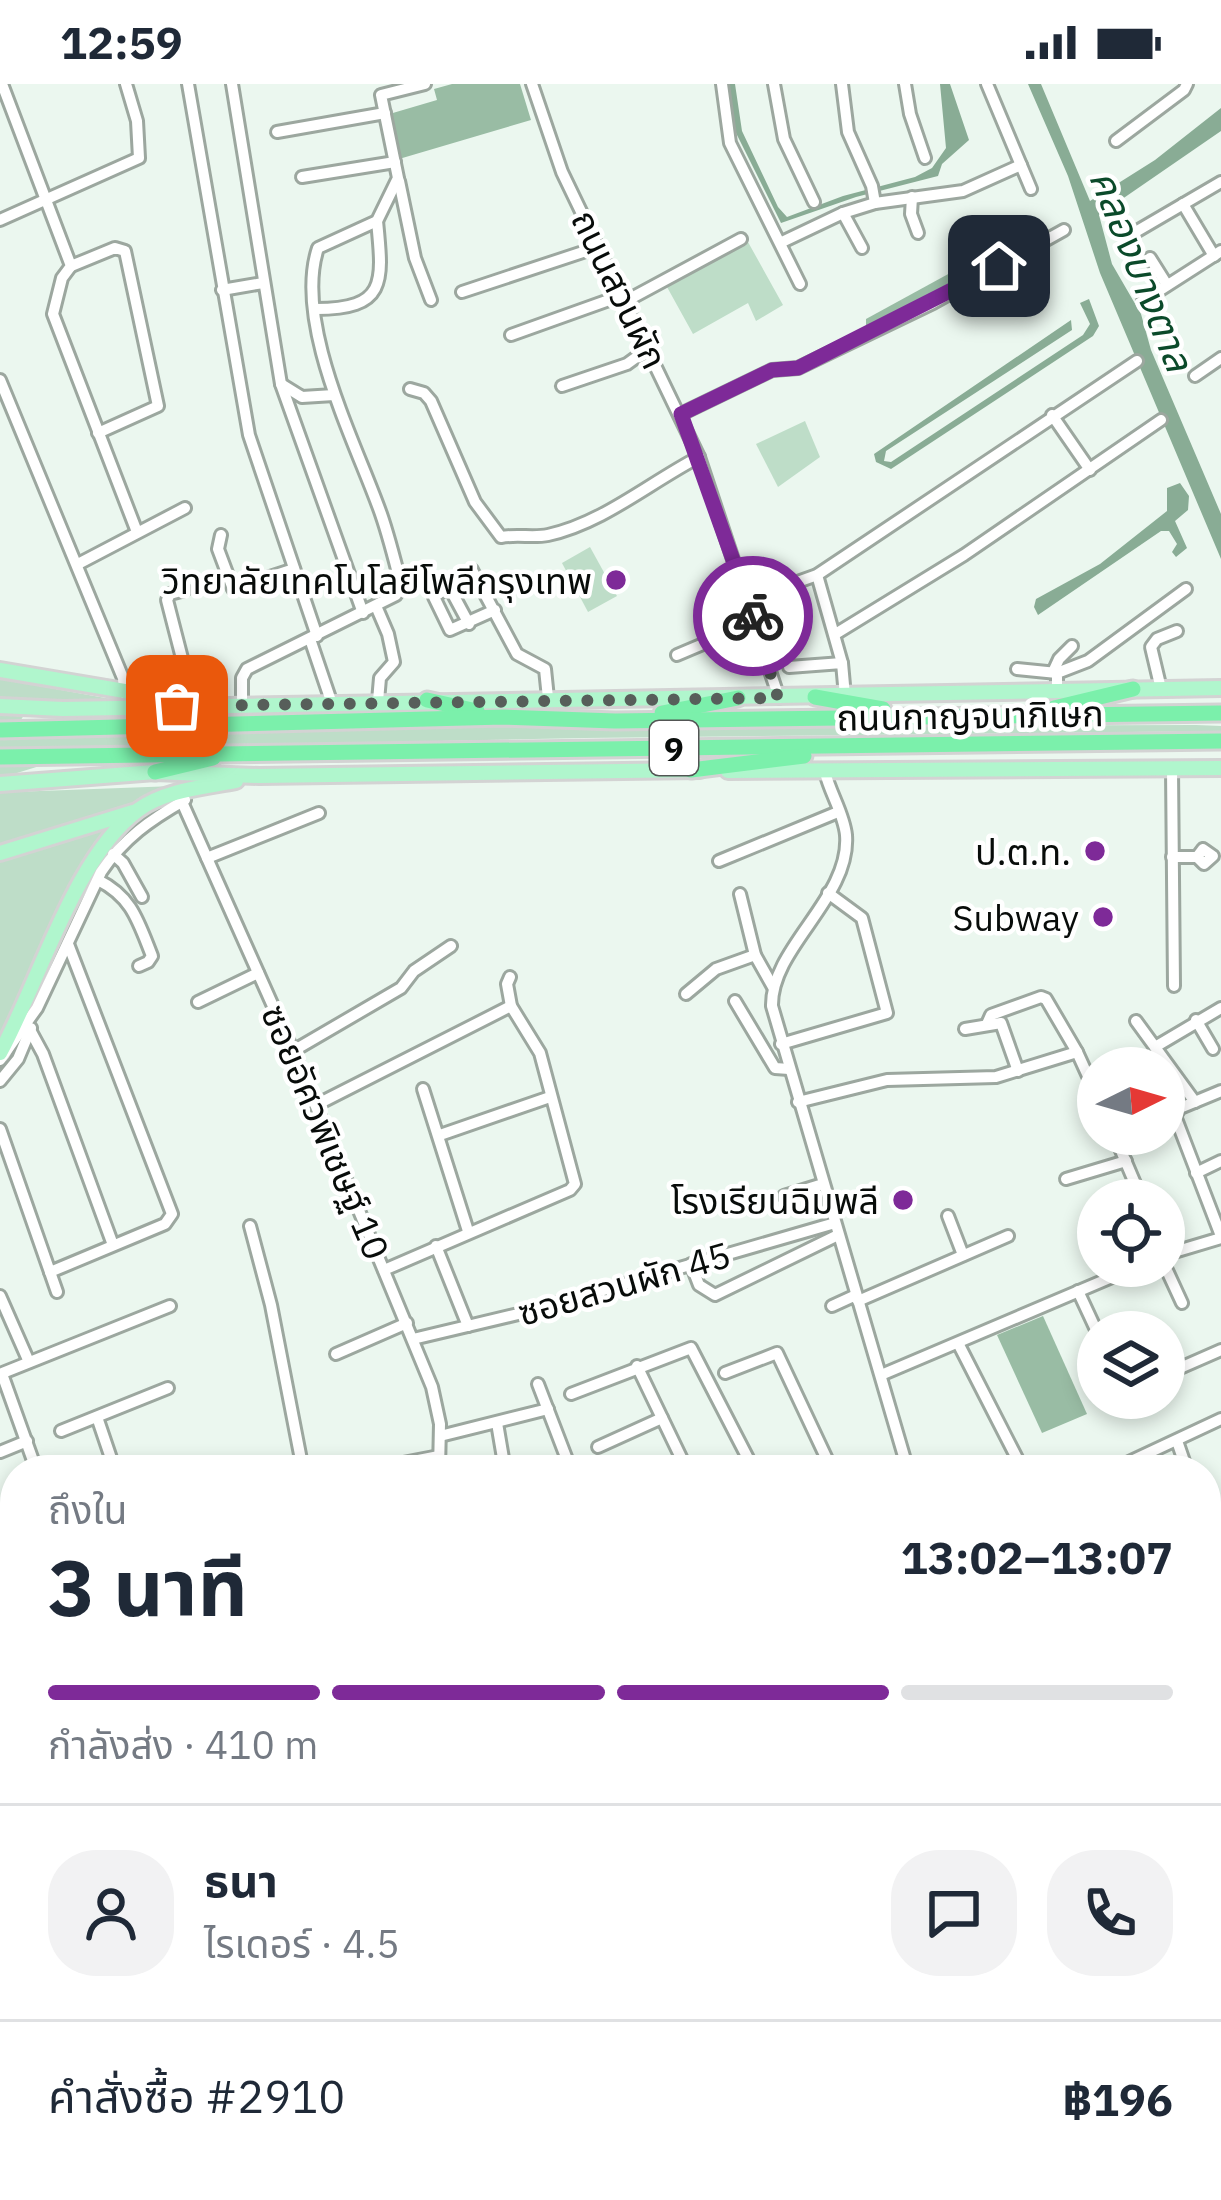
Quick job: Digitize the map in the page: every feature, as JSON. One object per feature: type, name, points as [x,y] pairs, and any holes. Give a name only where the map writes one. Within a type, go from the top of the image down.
[{"type":"highway","points":[[1028,714],[1133,689]]},
{"type":"highway","points":[[815,697],[922,716]]},
{"type":"highway","points":[[624,720],[738,698]]},
{"type":"highway","points":[[427,700],[504,717]]},
{"type":"highway","name":"ถนนกาญจนาภิเษก","points":[[4,729],[504,717],[624,720],[1221,713]]},
{"type":"highway","name":"ถนนกาญจนาภิเษก","points":[[5,757],[1221,741]]},
{"type":"highway","points":[[692,770],[872,748]]},
{"type":"highway","points":[[155,772],[245,751]]},
{"type":"main road","points":[[0,670],[213,704]]},
{"type":"main road","points":[[0,706],[63,709],[1221,688]]},
{"type":"main road","points":[[0,784],[155,772],[259,776],[1221,768]]},
{"type":"main road","points":[[0,853],[172,795],[259,776]]},
{"type":"main road","points":[[0,1056],[93,860],[137,810]]},
{"type":"street","points":[[2,84],[71,266]]},
{"type":"street","points":[[0,220],[139,158],[137,122],[126,84]]},
{"type":"street","points":[[188,84],[249,435],[331,701]]},
{"type":"street","points":[[232,84],[280,384],[362,613]]},
{"type":"street","points":[[424,84],[379,89],[415,258],[431,300]]},
{"type":"street","name":"ถนนสวนผัก","points":[[532,84],[562,172],[699,457],[778,698]]},
{"type":"street","points":[[722,84],[729,139],[800,284]]},
{"type":"street","points":[[774,84],[784,139],[814,202]]},
{"type":"street","points":[[842,84],[852,147],[874,195]]},
{"type":"street","points":[[905,84],[926,158]]},
{"type":"street","points":[[987,84],[1031,189]]},
{"type":"street","points":[[1116,141],[1184,91],[1186,84]]},
{"type":"street","points":[[277,132],[385,112]]},
{"type":"street","points":[[302,178],[395,162]]},
{"type":"street","points":[[782,242],[874,195],[912,197],[963,191],[1021,165]]},
{"type":"street","points":[[316,309],[350,309],[369,301],[381,265],[377,221],[398,178]]},
{"type":"street","points":[[1132,234],[1221,182]]},
{"type":"street","points":[[912,197],[911,214],[918,233]]},
{"type":"street","points":[[1143,301],[1218,254],[1183,204]]},
{"type":"street","points":[[843,213],[862,248]]},
{"type":"street","points":[[242,703],[242,678],[248,669],[376,606],[396,595],[401,585],[382,516],[334,395],[316,309],[318,248],[377,221]]},
{"type":"street","points":[[681,414],[772,370],[796,369],[1064,230]]},
{"type":"street","points":[[511,335],[625,298],[741,238]]},
{"type":"street","points":[[462,292],[598,247]]},
{"type":"street","points":[[98,433],[158,406],[125,251],[115,248],[71,266],[52,309],[98,433],[137,532]]},
{"type":"street","points":[[1150,258],[1167,285]]},
{"type":"street","points":[[222,290],[263,283]]},
{"type":"street","points":[[562,386],[627,364],[649,348]]},
{"type":"street","points":[[1195,376],[1221,358]]},
{"type":"street","points":[[764,594],[817,575],[1137,361]]},
{"type":"street","points":[[280,384],[302,397],[334,395]]},
{"type":"street","points":[[1,385],[78,565],[123,678],[124,693]]},
{"type":"street","points":[[410,389],[431,401],[476,502],[501,537],[543,536],[575,526],[626,502],[699,457]]},
{"type":"street","points":[[1052,416],[1090,470]]},
{"type":"street","points":[[836,633],[964,555],[1161,420]]},
{"type":"street","points":[[78,565],[185,508]]},
{"type":"street","points":[[221,535],[218,549],[233,590],[294,569]]},
{"type":"street","points":[[495,610],[469,624],[447,628],[434,594],[472,570],[495,610],[518,655],[545,669],[548,698]]},
{"type":"street","points":[[817,575],[836,633],[845,696]]},
{"type":"street","points":[[448,585],[469,624]]},
{"type":"street","points":[[185,590],[170,594],[167,600],[193,701]]},
{"type":"street","points":[[1017,669],[1055,673],[1088,662],[1186,590]]},
{"type":"street","points":[[376,606],[394,662],[380,678],[379,700]]},
{"type":"street","points":[[676,655],[755,622]]},
{"type":"street","points":[[1161,688],[1151,646],[1177,631]]},
{"type":"street","points":[[1057,691],[1059,659],[1072,646]]},
{"type":"street","points":[[789,667],[842,662]]},
{"type":"street","points":[[1172,769],[1174,986]]},
{"type":"street","points":[[825,772],[846,843],[828,893],[773,987],[772,1006],[904,1455]]},
{"type":"street","points":[[0,1081],[18,1059],[113,854],[148,820],[209,787]]},
{"type":"street","name":"ซอยอัศวพิเชษฐ์ 10","points":[[182,802],[407,1323],[436,1397],[439,1455]]},
{"type":"street","points":[[207,858],[319,812]]},
{"type":"street","points":[[718,861],[838,812]]},
{"type":"street","points":[[113,854],[142,897]]},
{"type":"street","points":[[1172,857],[1210,856]]},
{"type":"street","points":[[98,880],[123,893],[130,904],[152,956],[139,966]]},
{"type":"street","points":[[740,893],[755,955],[773,987]]},
{"type":"street","points":[[781,1044],[887,1013],[862,918],[828,893]]},
{"type":"street","points":[[50,1272],[165,1224],[172,1214],[68,944]]},
{"type":"street","points":[[293,1051],[400,988],[413,971],[451,946]]},
{"type":"street","points":[[686,994],[716,969],[755,955]]},
{"type":"street","points":[[198,1001],[258,973]]},
{"type":"street","points":[[384,1270],[571,1190],[574,1184],[540,1053],[511,1006],[510,977]]},
{"type":"street","points":[[798,1102],[887,1080],[988,1078],[1077,1052],[1043,998],[991,1015],[987,1024]]},
{"type":"street","points":[[735,1001],[771,1063],[789,1069]]},
{"type":"street","points":[[316,1105],[511,1006]]},
{"type":"street","points":[[0,1056],[38,1008]]},
{"type":"street","points":[[1136,1022],[1155,1047],[1221,1008]]},
{"type":"street","points":[[1196,1020],[1213,1049]]},
{"type":"street","points":[[965,1029],[998,1022],[1018,1071]]},
{"type":"street","points":[[30,1030],[112,1245]]},
{"type":"street","points":[[1185,1088],[1195,1102]]},
{"type":"street","points":[[423,1089],[468,1231]]},
{"type":"street","points":[[1185,1251],[1220,1241],[1175,1115],[1221,1091]]},
{"type":"street","points":[[440,1136],[550,1097]]},
{"type":"street","points":[[0,1129],[57,1292]]},
{"type":"street","points":[[1123,1155],[1133,1179]]},
{"type":"street","points":[[1066,1179],[1126,1161]]},
{"type":"street","points":[[1196,1173],[1221,1161]]},
{"type":"street","points":[[784,1196],[823,1184]]},
{"type":"street","points":[[948,1216],[963,1256]]},
{"type":"street","points":[[250,1226],[271,1305],[300,1455]]},
{"type":"street","points":[[692,1264],[700,1285],[715,1295],[836,1229]]},
{"type":"street","name":"ซอยสวนผัก 45","points":[[413,1339],[836,1229]]},
{"type":"street","points":[[832,1306],[1008,1236]]},
{"type":"street","points":[[436,1246],[468,1326]]},
{"type":"street","points":[[880,1375],[1088,1287]]},
{"type":"street","points":[[1176,1287],[1182,1303]]},
{"type":"street","points":[[1078,1291],[1087,1311]]},
{"type":"street","points":[[0,1296],[29,1362]]},
{"type":"street","points":[[32,1455],[1,1374],[170,1306]]},
{"type":"street","points":[[336,1354],[407,1323]]},
{"type":"street","points":[[959,1345],[1015,1455]]},
{"type":"street","points":[[572,1394],[684,1348],[694,1349],[747,1455]]},
{"type":"street","points":[[1185,1366],[1221,1350]]},
{"type":"street","points":[[725,1373],[777,1353],[825,1455]]},
{"type":"street","points":[[638,1366],[680,1455]]},
{"type":"street","points":[[538,1384],[565,1455]]},
{"type":"street","points":[[61,1431],[168,1388]]},
{"type":"street","points":[[440,1436],[548,1409]]},
{"type":"street","points":[[97,1417],[110,1455]]},
{"type":"street","points":[[598,1447],[662,1418]]},
{"type":"street","points":[[1147,1455],[1221,1418]]},
{"type":"street","points":[[497,1423],[502,1455]]},
{"type":"street","points":[[0,1452],[27,1441]]},
{"type":"street","points":[[1177,1442],[1182,1455]]},
{"type":"shaded area","points":[[452,84],[520,84],[531,120],[399,159],[386,115],[437,100],[434,89]]},
{"type":"shaded area","points":[[729,84],[735,84],[742,131],[787,217],[932,168],[946,148],[940,84],[950,84],[969,140],[942,164],[938,176],[781,223],[734,129]]},
{"type":"shaded area","points":[[1028,84],[1041,84],[1090,201],[1155,160],[1221,108],[1221,131],[1099,215],[1112,264],[1141,314],[1151,350],[1221,514],[1221,559],[1100,273],[1068,176]]},
{"type":"shaded area","points":[[1025,232],[1029,243],[930,301],[866,329],[866,319]]},
{"type":"shaded area","points":[[748,242],[783,305],[756,321],[748,303],[693,334],[667,287]]},
{"type":"shaded area","points":[[1089,299],[1099,326],[1093,336],[891,469],[876,462],[874,454],[1071,320],[1072,330],[886,451],[884,461],[891,462],[1083,335],[1090,324],[1080,303]]},
{"type":"shaded area","points":[[805,421],[820,457],[778,487],[756,444]]},
{"type":"shaded area","points":[[1180,483],[1189,496],[1188,510],[1175,521],[1187,548],[1176,557],[1172,552],[1177,544],[1169,531],[1161,531],[1038,615],[1036,599],[1100,564],[1167,511],[1167,488]]},
{"type":"shaded area","points":[[590,547],[617,596],[588,612],[562,563]]},
{"type":"shaded area","points":[[0,679],[122,701],[33,701],[10,737],[445,727],[1196,725],[1221,726],[1221,731],[11,750],[13,765],[46,764],[17,773],[13,792],[175,786],[134,806],[0,848]]},
{"type":"shaded area","points":[[113,826],[0,1040],[0,860]]},
{"type":"shaded area","points":[[1043,1316],[1077,1392],[1077,1418],[1042,1433],[997,1335]]},
{"type":"way so far","points":[[177,706],[778,698],[753,616]]},
{"type":"place","name":"วิทยาลัยเทคโนโลยีโพลีกรุงเทพ","points":[[616,580]]},
{"type":"place","name":"ป.ต.ท.","points":[[1095,851]]},
{"type":"place","name":"Subway","points":[[1103,917]]},
{"type":"place","name":"โรงเรียนฉิมพลี","points":[[903,1200]]},
{"type":"route","points":[[753,616],[681,414],[772,370],[798,368],[999,266]]},
{"type":"water label","name":"คลองบางตาล","points":[[1142,270]]}]
